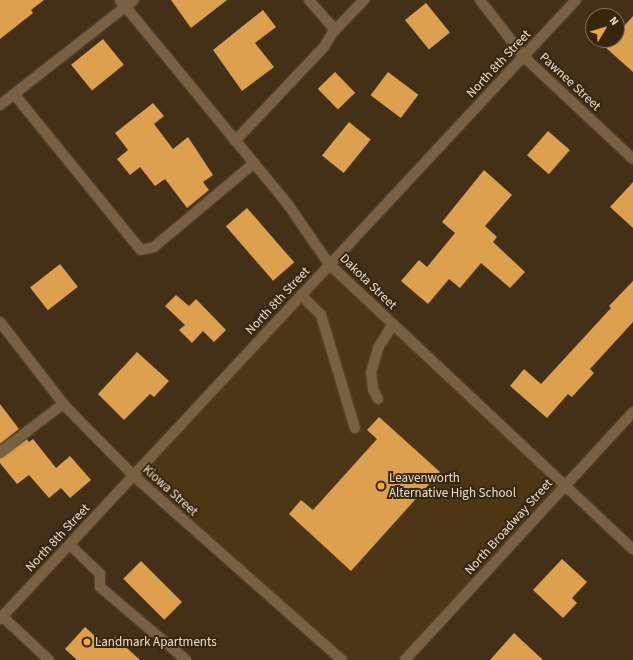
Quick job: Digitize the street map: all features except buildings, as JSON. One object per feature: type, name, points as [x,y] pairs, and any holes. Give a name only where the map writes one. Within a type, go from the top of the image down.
[{"type":"street","points":[[0,105],[123,3],[134,0]]},
{"type":"street","points":[[309,0],[335,30]]},
{"type":"street","points":[[235,141],[324,47],[335,30],[364,0]]},
{"type":"street","name":"Pawnee Street","points":[[480,0],[524,57],[633,159]]},
{"type":"street","name":"North 8th Street","points":[[1,618],[576,0]]},
{"type":"street","name":"Dakota Street","points":[[123,3],[289,206],[329,264],[633,549]]},
{"type":"street","points":[[14,94],[141,250],[154,247],[254,163]]},
{"type":"street","points":[[301,295],[321,314],[356,428]]},
{"type":"street","name":"Kiowa Street","points":[[0,322],[63,404],[134,476],[342,660]]},
{"type":"street","points":[[378,399],[373,389],[371,373],[378,348],[393,324]]},
{"type":"street","points":[[0,452],[63,404]]},
{"type":"street","name":"North Broadway Street","points":[[406,660],[633,412]]},
{"type":"street","points":[[70,545],[100,574],[100,587],[186,660]]},
{"type":"street","points":[[1,618],[49,660]]},
{"type":"shaded area","points":[[329,264],[565,486],[405,660],[342,660],[135,477]]},
{"type":"place","name":"Leavenworth Alternative High School","points":[[381,486]]},
{"type":"place","name":"Landmark Apartments","points":[[87,642]]}]
